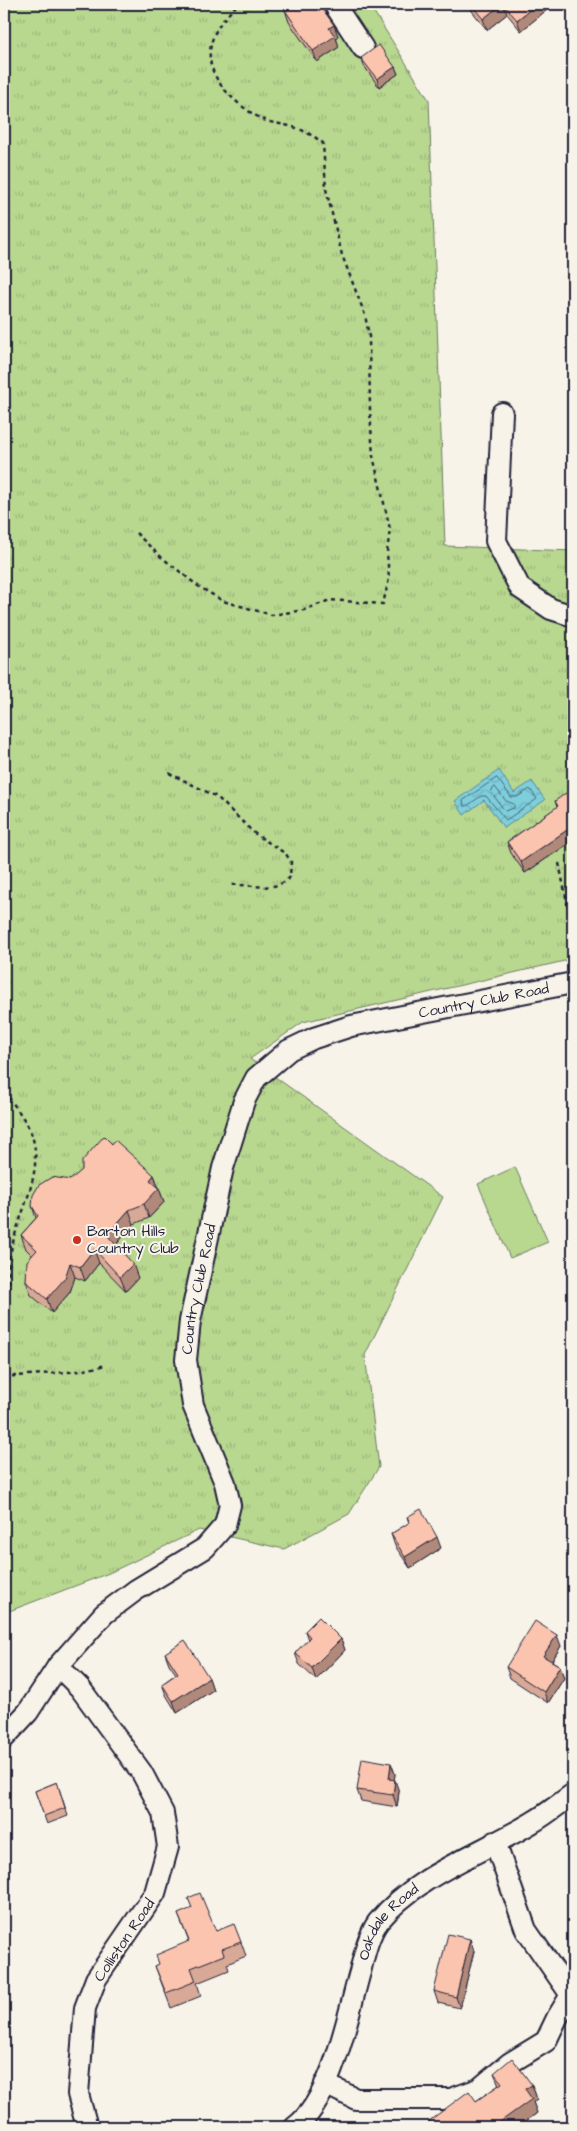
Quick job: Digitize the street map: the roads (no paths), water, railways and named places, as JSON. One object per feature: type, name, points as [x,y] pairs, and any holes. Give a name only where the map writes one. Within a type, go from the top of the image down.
[{"type":"street","points":[[334,4],[362,48]]},
{"type":"street","points":[[502,413],[496,541],[520,588],[551,609],[573,616]]},
{"type":"street","name":"Country Club Road","points":[[4,1738],[28,1712],[58,1666],[104,1614],[136,1590],[205,1548],[225,1525],[230,1505],[225,1483],[193,1406],[186,1360],[190,1321],[224,1168],[244,1101],[256,1078],[289,1050],[314,1038],[351,1026],[573,983]]},
{"type":"street","name":"Colliston Road","points":[[58,1666],[80,1688],[142,1773],[163,1814],[168,1847],[155,1893],[96,1979],[85,2008],[78,2094],[87,2127]]},
{"type":"street","name":"Oakdale Road","points":[[303,2124],[325,2084],[336,2059],[367,1947],[377,1924],[400,1898],[533,1822],[573,1794]]},
{"type":"street","points":[[325,2084],[356,2100],[451,2099],[479,2089],[510,2064],[546,2042],[557,2018],[571,1995],[526,1930],[495,1842]]},
{"type":"water","points":[[499,770],[514,793],[532,781],[545,800],[504,828],[484,800],[464,815],[455,801]]},
{"type":"place","name":"Barton Hills Country Club","points":[[77,1240]]}]
